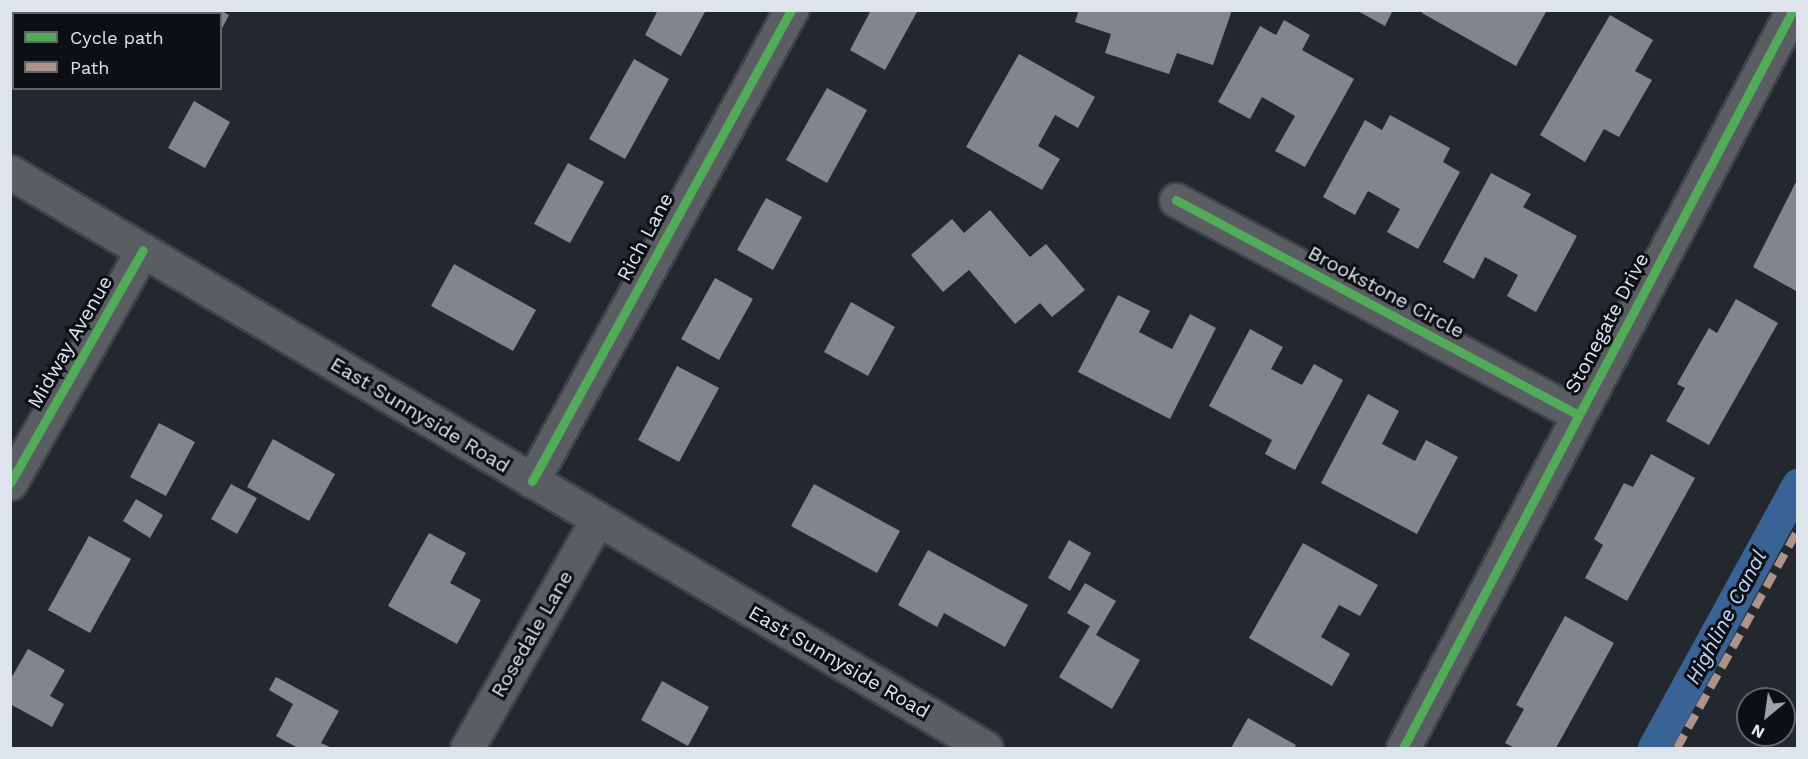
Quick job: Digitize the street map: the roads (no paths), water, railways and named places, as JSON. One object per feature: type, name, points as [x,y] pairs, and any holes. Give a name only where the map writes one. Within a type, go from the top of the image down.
[{"type":"street","name":"Rich Lane","points":[[531,481],[791,10]]},
{"type":"street","name":"Stonegate Drive","points":[[1403,748],[1578,416],[1784,13]]},
{"type":"street","name":"East Sunnyside Road","points":[[10,172],[986,748]]},
{"type":"street","name":"Brookstone Circle","points":[[1176,200],[1578,416]]},
{"type":"street","name":"Midway Avenue","points":[[10,483],[143,250]]},
{"type":"street","name":"Rosedale Lane","points":[[467,748],[597,520]]},
{"type":"waterway","name":"Highline Canal","points":[[1654,748],[1798,485]]}]
